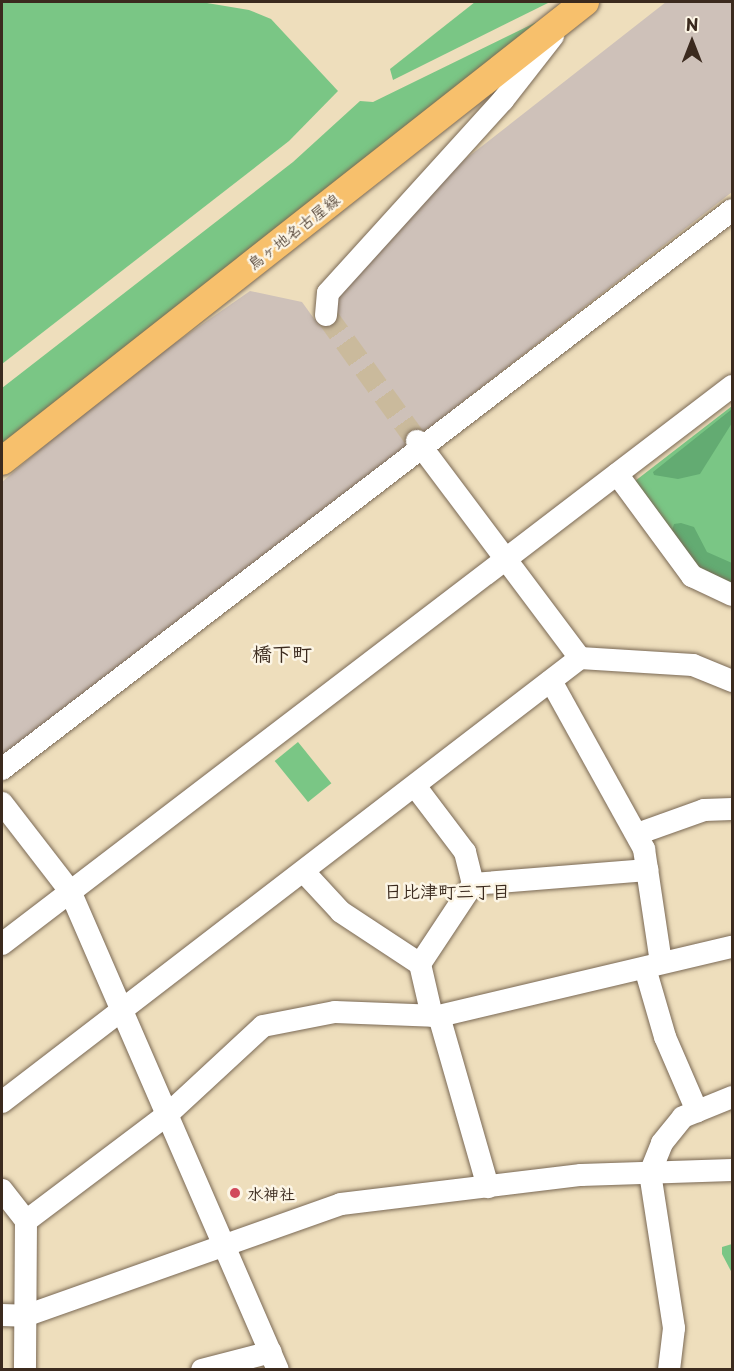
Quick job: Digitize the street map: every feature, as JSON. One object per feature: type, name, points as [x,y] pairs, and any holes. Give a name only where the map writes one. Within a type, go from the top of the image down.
[{"type":"main road","name":"鳥ヶ地名古屋線","points":[[2,461],[578,7]]},
{"type":"street","points":[[326,315],[328,293],[503,100],[578,7]]},
{"type":"street","points":[[2,769],[419,445],[732,210]]},
{"type":"street","points":[[2,944],[732,386]]},
{"type":"street","points":[[419,445],[507,558],[580,658]]},
{"type":"street","points":[[617,474],[692,576],[732,595]]},
{"type":"street","points":[[2,1102],[580,658],[693,665],[732,681]]},
{"type":"street","points":[[551,681],[637,834],[647,870],[653,965],[665,1037],[697,1111]]},
{"type":"street","points":[[415,786],[465,852],[473,884],[420,963]]},
{"type":"street","points":[[2,803],[70,891],[123,1008],[274,1361],[202,1370]]},
{"type":"street","points":[[637,834],[704,810],[732,808]]},
{"type":"street","points":[[473,884],[647,870]]},
{"type":"street","points":[[304,872],[341,912],[420,963],[488,1187]]},
{"type":"street","points":[[26,1221],[168,1114],[263,1026],[334,1012],[435,1016],[732,947]]},
{"type":"street","points":[[669,1370],[674,1328],[650,1173],[670,1130],[697,1111],[732,1097]]},
{"type":"street","points":[[2,1315],[25,1316],[224,1242],[341,1204],[581,1175],[732,1170]]},
{"type":"street","points":[[2,1190],[26,1221],[25,1370]]},
{"type":"shaded area","points":[[666,2],[732,2],[732,192],[2,761],[2,482],[119,382],[250,291],[302,302],[315,320],[335,307],[337,298],[454,168]]},
{"type":"green space","points":[[2,2],[201,2],[249,10],[271,19],[338,91],[289,141],[2,364]]},
{"type":"green space","points":[[475,2],[550,2],[393,80],[390,69]]},
{"type":"green space","points":[[553,14],[2,444],[2,388],[293,162],[360,101],[373,102]]},
{"type":"green space","points":[[732,406],[732,588],[697,571],[635,481]]},
{"type":"green space","points":[[732,409],[732,423],[700,474],[678,479],[654,475],[653,472]]},
{"type":"green space","points":[[681,523],[694,527],[707,552],[732,563],[732,586],[698,569],[671,533],[674,524]]},
{"type":"green space","points":[[298,742],[331,783],[308,802],[275,761]]},
{"type":"green space","points":[[732,1244],[732,1273],[722,1254],[722,1247]]},
{"type":"tunnel","points":[[326,315],[417,441]]},
{"type":"place","name":"水神社","points":[[235,1193]]},
{"type":"district","name":"橋下町","points":[[282,653]]},
{"type":"district","name":"日比津町三丁目","points":[[447,891]]}]
